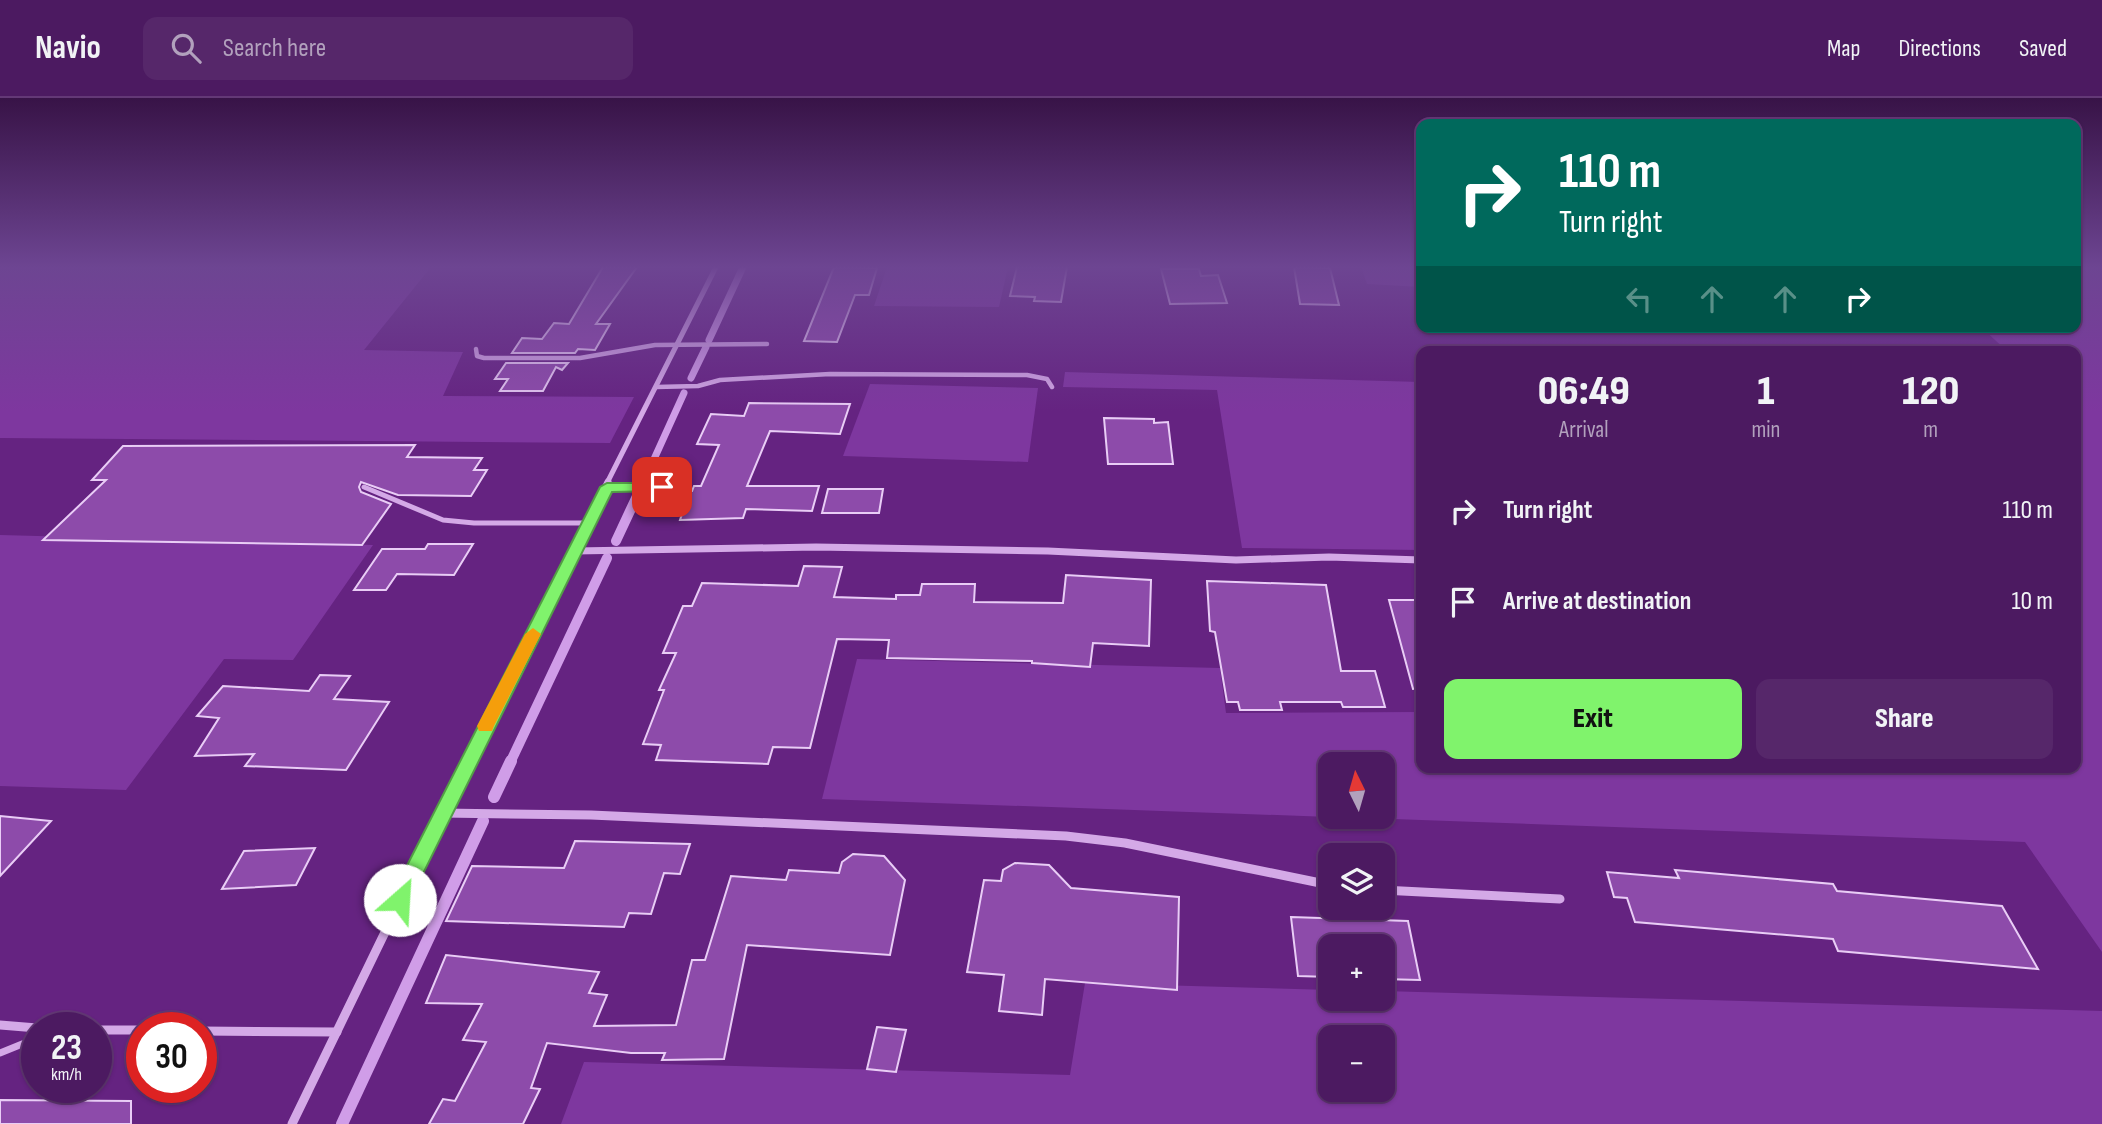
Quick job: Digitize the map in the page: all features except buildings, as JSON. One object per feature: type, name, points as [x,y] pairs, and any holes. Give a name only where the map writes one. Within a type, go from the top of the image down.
[{"type":"street","points":[[292,1124],[442,813],[692,315]]},
{"type":"street","points":[[575,551],[816,547],[1048,551],[1236,560],[1329,557],[1416,560]]},
{"type":"street","points":[[442,813],[591,815],[1066,836],[1125,843],[1318,883]]},
{"type":"street","points":[[1395,891],[1560,899]]},
{"type":"street","points":[[0,1026],[21,1027]]},
{"type":"street","points":[[217,1031],[337,1032]]},
{"type":"lane","points":[[476,349],[477,356],[484,358],[580,358],[655,345],[767,344]]},
{"type":"lane","points":[[656,387],[698,386],[720,380],[784,376],[887,373],[1037,376],[1047,379],[1052,387]]},
{"type":"lane","points":[[364,487],[443,520],[589,523]]},
{"type":"lane","points":[[607,487],[690,487]]},
{"type":"lane","points":[[0,1054],[21,1045]]},
{"type":"shaded area","points":[[0,315],[392,315],[364,350],[463,352],[443,396],[634,397],[610,443],[0,438]]},
{"type":"shaded area","points":[[2081,315],[2102,315],[2102,952],[2025,842],[1395,819],[1395,752],[1318,752],[1318,817],[822,799],[857,659],[1220,668],[1226,713],[1416,712],[1416,773],[2081,773],[2081,346],[2002,346],[1987,333],[2081,333]]},
{"type":"shaded area","points":[[1065,372],[1416,382],[1416,550],[1242,548],[1217,390],[1063,387]]},
{"type":"shaded area","points":[[870,384],[1038,388],[1028,462],[843,456]]},
{"type":"shaded area","points":[[0,535],[373,545],[293,660],[224,659],[126,790],[0,786]]},
{"type":"shaded area","points":[[1085,983],[1318,990],[1318,1011],[1395,1011],[1395,991],[2102,1011],[2102,1124],[561,1124],[584,1062],[1070,1075]]},
{"type":"waterway","points":[[709,340],[721,315]]},
{"type":"waterway","points":[[691,378],[706,347]]},
{"type":"waterway","points":[[645,479],[684,393]]},
{"type":"waterway","points":[[616,541],[637,496]]},
{"type":"waterway","points":[[510,763],[607,558]]},
{"type":"waterway","points":[[494,797],[511,761]]},
{"type":"waterway","points":[[342,1124],[483,821]]},
{"type":"slow traffic","points":[[486,726],[533,634]]},
{"type":"route","points":[[400,900],[607,487],[662,487]]}]
